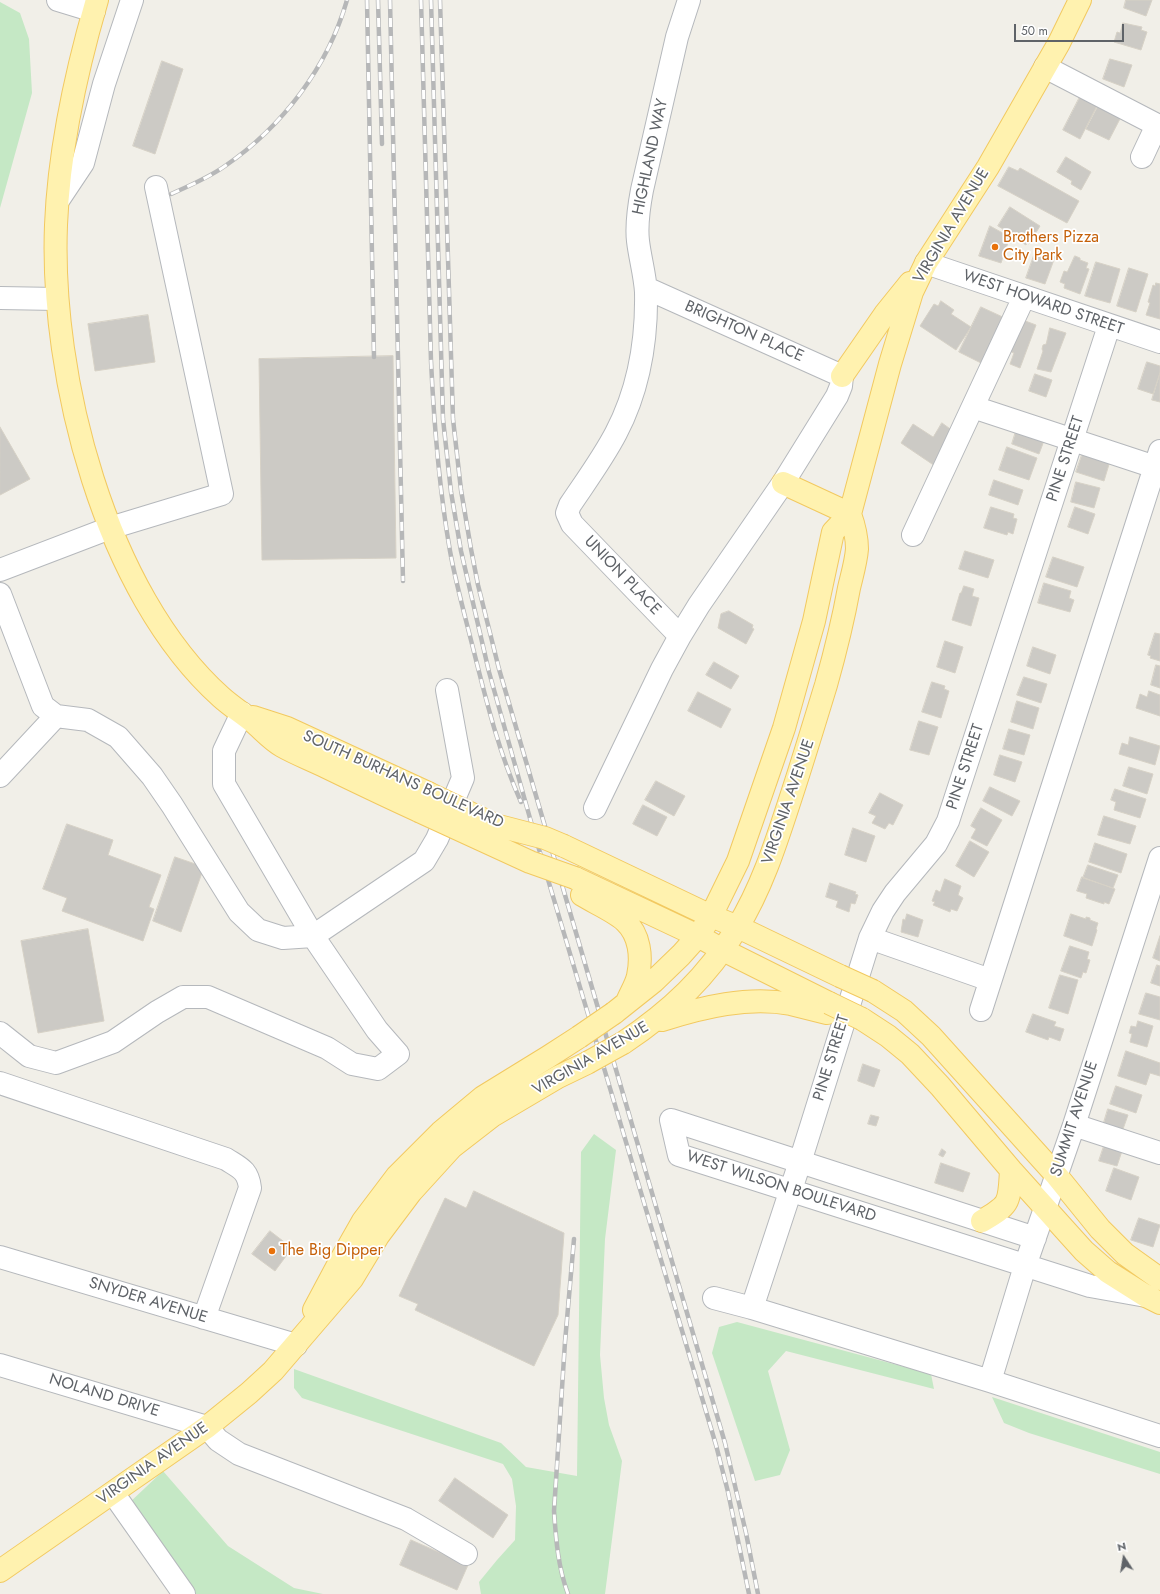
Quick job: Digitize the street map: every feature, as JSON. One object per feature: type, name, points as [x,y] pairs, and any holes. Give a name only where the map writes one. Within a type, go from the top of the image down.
[{"type":"main road","name":"VIRGINIA AVENUE","points":[[296,1345],[363,1221],[397,1176],[441,1132],[483,1097],[548,1057],[620,1009],[681,955],[698,936],[711,916],[738,861],[784,728],[814,621],[834,532],[850,514],[900,327],[912,292],[926,263],[988,167],[1045,67],[1080,0]]},
{"type":"main road","name":"SOUTH BURHANS BOULEVARD","points":[[95,6],[75,84],[62,160],[56,225],[57,299],[74,413],[86,459],[110,528],[136,584],[175,645],[221,697],[242,713],[288,728],[530,862],[576,885],[698,936]]},
{"type":"main road","points":[[842,376],[884,314],[926,263]]},
{"type":"main road","points":[[783,483],[850,514]]},
{"type":"main road","name":"VIRGINIA AVENUE","points":[[0,1571],[207,1427],[249,1394],[273,1371],[352,1279],[378,1236],[411,1192],[452,1147],[492,1116],[652,1024],[679,1001],[723,950],[738,927],[761,882],[781,828],[811,737],[841,630],[857,549],[855,527],[850,514]]},
{"type":"main road","name":"SOUTH BURHANS BOULEVARD","points":[[423,802],[495,825],[544,838],[564,846],[711,916],[738,927]]},
{"type":"main road","points":[[576,885],[624,920],[632,929],[638,940],[640,954],[638,977],[620,1009]]},
{"type":"main road","points":[[738,927],[873,991],[904,1011],[931,1036],[1056,1176],[1100,1228],[1125,1254],[1160,1279]]},
{"type":"main road","points":[[698,936],[828,1008]]},
{"type":"main road","points":[[652,1024],[690,1011],[728,1004],[759,1001],[828,1008]]},
{"type":"main road","name":"WEST WILSON BOULEVARD","points":[[828,1008],[888,1036],[910,1054],[940,1086],[1011,1170],[1084,1251],[1108,1272],[1153,1300]]},
{"type":"main road","points":[[982,1221],[1001,1210],[1010,1198],[1011,1170]]},
{"type":"street","points":[[58,0],[95,6]]},
{"type":"street","points":[[59,199],[83,163],[104,84],[132,0]]},
{"type":"street","name":"HIGHLAND WAY","points":[[567,513],[570,505],[604,455],[616,433],[625,415],[635,385],[644,345],[647,319],[646,288],[638,239],[639,208],[678,37],[689,0]]},
{"type":"street","points":[[1045,67],[1157,125],[1142,158]]},
{"type":"street","points":[[0,570],[110,528],[222,494],[156,187]]},
{"type":"street","name":"WEST HOWARD STREET","points":[[926,263],[1160,342]]},
{"type":"street","name":"BRIGHTON PLACE","points":[[646,288],[842,376]]},
{"type":"street","points":[[913,534],[1024,297]]},
{"type":"street","points":[[0,298],[57,299]]},
{"type":"street","name":"PINE STREET","points":[[752,1308],[800,1162],[870,938],[883,911],[895,893],[936,844],[948,821],[1109,326]]},
{"type":"street","points":[[595,808],[662,669],[680,636],[783,483],[837,396],[841,386],[842,376]]},
{"type":"street","points":[[973,407],[1072,440],[1157,459],[981,1010]]},
{"type":"street","name":"UNION PLACE","points":[[567,513],[572,524],[680,636]]},
{"type":"street","points":[[0,594],[43,706],[56,716],[88,720],[118,737],[152,776],[176,811],[239,912],[258,930],[283,938],[313,936],[424,860],[438,839],[463,778],[447,690]]},
{"type":"street","points":[[0,1033],[29,1056],[56,1063],[113,1042],[157,1012],[183,998],[208,997],[327,1048],[352,1064],[378,1069],[398,1054],[377,1030],[313,936],[224,784],[224,751],[242,713]]},
{"type":"street","points":[[0,776],[56,716]]},
{"type":"street","name":"SUMMIT AVENUE","points":[[990,1381],[1025,1266],[1074,1125],[1160,858]]},
{"type":"street","points":[[870,938],[990,980]]},
{"type":"street","points":[[0,1083],[226,1159],[242,1169],[249,1178],[250,1188],[204,1318]]},
{"type":"street","name":"WEST WILSON BOULEVARD","points":[[1035,1238],[671,1120],[679,1155],[1090,1286],[1153,1300]]},
{"type":"street","points":[[1074,1125],[1160,1153]]},
{"type":"street","name":"SNYDER AVENUE","points":[[0,1257],[296,1345]]},
{"type":"street","points":[[714,1298],[752,1308],[990,1381],[1160,1436]]},
{"type":"street","name":"NOLAND DRIVE","points":[[0,1365],[207,1427]]},
{"type":"street","points":[[207,1427],[218,1440],[239,1454],[406,1519],[466,1554]]},
{"type":"street","points":[[113,1493],[184,1594]]},
{"type":"green space","points":[[0,2],[20,13],[29,39],[32,93],[0,208]]},
{"type":"green space","points":[[594,1134],[616,1150],[605,1239],[600,1355],[604,1398],[609,1425],[622,1461],[605,1594],[481,1594],[479,1582],[515,1540],[516,1506],[512,1479],[503,1464],[302,1398],[294,1388],[294,1369],[501,1443],[526,1467],[577,1476],[581,1152]]},
{"type":"green space","points":[[737,1322],[931,1374],[934,1389],[786,1351],[768,1371],[790,1450],[780,1475],[755,1481],[712,1353],[719,1327]]},
{"type":"green space","points":[[992,1397],[1160,1452],[1160,1474],[1029,1433],[1004,1423]]},
{"type":"green space","points":[[163,1471],[228,1546],[294,1588],[323,1594],[192,1594],[128,1504]]},
{"type":"building","points":[[1126,0],[1152,0],[1146,16],[1124,8]]},
{"type":"building","points":[[1123,23],[1142,27],[1141,30],[1147,32],[1141,50],[1114,42],[1117,32],[1120,33]]},
{"type":"building","points":[[1110,59],[1132,65],[1124,87],[1103,79]]},
{"type":"building","points":[[162,61],[183,69],[155,154],[133,146]]},
{"type":"building","points":[[1084,89],[1101,98],[1080,139],[1063,130]]},
{"type":"building","points":[[1099,104],[1122,115],[1109,140],[1086,129]]},
{"type":"building","points":[[1066,157],[1091,172],[1081,190],[1071,184],[1072,181],[1057,172]]},
{"type":"building","points":[[1009,167],[1018,171],[1020,168],[1079,201],[1067,223],[998,186]]},
{"type":"building","points":[[1010,207],[1040,226],[1029,244],[1027,243],[1026,245],[998,226]]},
{"type":"building","name":"Brothers Pizza City Park","points":[[990,226],[1010,237],[1001,263],[979,256]]},
{"type":"building","points":[[1036,250],[1055,257],[1045,284],[1026,278]]},
{"type":"building","points":[[1075,256],[1088,263],[1086,268],[1089,269],[1080,294],[1064,288],[1065,284],[1060,282],[1064,271],[1067,272]]},
{"type":"building","points":[[1096,262],[1120,269],[1110,303],[1085,296]]},
{"type":"building","points":[[1129,268],[1148,274],[1136,312],[1117,306]]},
{"type":"building","points":[[1156,283],[1160,284],[1160,319],[1146,315],[1153,285],[1155,286]]},
{"type":"building","points":[[941,301],[954,310],[951,314],[971,327],[956,350],[920,326],[934,304],[938,306]]},
{"type":"building","points":[[981,307],[1007,319],[985,365],[959,352]]},
{"type":"building","points":[[148,315],[155,362],[95,371],[88,324]]},
{"type":"building","points":[[1020,319],[1036,325],[1020,368],[1010,364],[1014,353],[1009,351]]},
{"type":"building","points":[[1050,328],[1066,333],[1051,372],[1037,369],[1043,351],[1043,345],[1046,344]]},
{"type":"building","points":[[393,356],[396,558],[262,560],[259,359]]},
{"type":"building","points":[[1147,362],[1160,366],[1160,373],[1153,394],[1138,389]]},
{"type":"building","points":[[1160,373],[1160,402],[1152,400]]},
{"type":"building","points":[[1035,374],[1052,380],[1046,397],[1029,391]]},
{"type":"building","points":[[942,423],[953,431],[935,466],[901,443],[913,424],[933,437]]},
{"type":"building","points":[[0,427],[30,479],[0,495]]},
{"type":"building","points":[[1017,428],[1045,438],[1039,454],[1012,444]]},
{"type":"building","points":[[1007,447],[1037,458],[1029,480],[999,470]]},
{"type":"building","points":[[1083,452],[1110,461],[1104,481],[1076,472]]},
{"type":"building","points":[[994,480],[1023,490],[1018,505],[989,495]]},
{"type":"building","points":[[1076,482],[1100,488],[1094,508],[1071,502]]},
{"type":"building","points":[[991,507],[1014,514],[1013,518],[1017,519],[1013,534],[1008,532],[1007,535],[984,528]]},
{"type":"building","points":[[1075,507],[1095,514],[1088,534],[1068,527]]},
{"type":"building","points":[[965,551],[994,560],[988,578],[959,569]]},
{"type":"building","points":[[1053,557],[1084,567],[1077,587],[1046,577]]},
{"type":"building","points":[[1044,583],[1071,591],[1069,598],[1074,600],[1070,612],[1038,603]]},
{"type":"building","points":[[964,586],[974,589],[972,596],[979,598],[971,626],[952,620],[960,593]]},
{"type":"building","points":[[729,611],[753,625],[752,628],[754,629],[746,644],[718,628],[721,614]]},
{"type":"building","points":[[1155,633],[1160,634],[1160,661],[1150,658],[1151,656],[1148,655]]},
{"type":"building","points":[[945,641],[963,647],[955,673],[937,667]]},
{"type":"building","points":[[1033,647],[1056,655],[1050,674],[1027,666]]},
{"type":"building","points":[[714,662],[739,676],[731,689],[706,675]]},
{"type":"building","points":[[1156,665],[1160,666],[1160,688],[1151,685]]},
{"type":"building","points":[[1024,677],[1047,684],[1041,703],[1017,695]]},
{"type":"building","points":[[932,682],[945,686],[944,689],[949,691],[941,718],[922,712]]},
{"type":"building","points":[[1149,691],[1160,695],[1160,716],[1136,708],[1140,694],[1147,697]]},
{"type":"building","points":[[698,692],[731,709],[721,728],[688,711]]},
{"type":"building","points":[[1017,701],[1039,708],[1033,729],[1011,722]]},
{"type":"building","points":[[919,721],[938,727],[929,755],[910,750]]},
{"type":"building","points":[[1009,729],[1030,735],[1024,755],[1003,749]]},
{"type":"building","points":[[1130,737],[1160,746],[1155,765],[1119,754],[1122,743],[1128,745]]},
{"type":"building","points":[[1000,755],[1022,762],[1015,782],[994,775]]},
{"type":"building","points":[[1129,767],[1153,774],[1147,794],[1123,786]]},
{"type":"building","points":[[656,781],[685,796],[674,816],[645,800]]},
{"type":"building","points":[[990,787],[1020,801],[1012,816],[983,801]]},
{"type":"building","points":[[1115,789],[1146,799],[1140,818],[1114,810],[1116,802],[1111,800]]},
{"type":"building","points":[[880,793],[903,805],[893,825],[889,823],[885,829],[872,823],[876,816],[869,813]]},
{"type":"building","points":[[643,805],[667,817],[657,836],[633,824]]},
{"type":"building","points":[[981,808],[1002,820],[987,846],[971,838],[976,829],[971,826]]},
{"type":"building","points":[[1104,816],[1136,826],[1130,844],[1098,835]]},
{"type":"building","points":[[67,824],[113,840],[108,855],[161,875],[149,907],[154,909],[143,941],[62,911],[67,898],[43,889]]},
{"type":"building","points":[[853,828],[875,836],[866,862],[845,855]]},
{"type":"building","points":[[970,841],[989,852],[974,877],[956,866]]},
{"type":"building","points":[[1095,843],[1127,854],[1121,873],[1089,862]]},
{"type":"building","points":[[175,857],[204,867],[181,932],[153,921]]},
{"type":"building","points":[[1088,865],[1118,875],[1113,888],[1083,878]]},
{"type":"building","points":[[1082,877],[1115,889],[1109,904],[1104,902],[1104,904],[1086,898],[1087,894],[1077,891]]},
{"type":"building","points":[[945,879],[961,886],[958,895],[963,898],[957,911],[951,909],[950,912],[933,905],[935,902],[932,901],[936,890],[940,892]]},
{"type":"building","points":[[830,883],[856,892],[855,894],[858,895],[855,904],[851,903],[849,912],[836,907],[838,901],[826,897]]},
{"type":"building","points":[[907,914],[923,920],[918,937],[901,932],[903,919],[905,920]]},
{"type":"building","points":[[1071,914],[1086,919],[1086,917],[1090,918],[1090,920],[1098,923],[1092,946],[1064,936]]},
{"type":"building","points":[[88,929],[104,1021],[38,1033],[21,941]]},
{"type":"building","points":[[1160,936],[1160,961],[1153,958]]},
{"type":"building","points":[[1070,946],[1089,952],[1087,959],[1090,960],[1086,973],[1083,972],[1081,978],[1061,971]]},
{"type":"building","points":[[1157,965],[1160,966],[1160,986],[1151,983]]},
{"type":"building","points":[[1060,975],[1078,980],[1068,1014],[1049,1008]]},
{"type":"building","points":[[1146,993],[1160,997],[1160,1020],[1139,1014]]},
{"type":"building","points":[[1033,1014],[1056,1022],[1054,1026],[1064,1029],[1060,1041],[1049,1037],[1048,1040],[1026,1032]]},
{"type":"building","points":[[1138,1021],[1153,1026],[1147,1047],[1130,1042],[1132,1034],[1129,1033],[1131,1026],[1136,1027]]},
{"type":"building","points":[[1126,1051],[1160,1063],[1160,1076],[1150,1073],[1146,1085],[1118,1076]]},
{"type":"building","points":[[863,1064],[880,1070],[874,1087],[858,1081]]},
{"type":"building","points":[[1116,1086],[1142,1095],[1136,1113],[1110,1104]]},
{"type":"building","points":[[1108,1109],[1128,1115],[1122,1132],[1102,1129]]},
{"type":"building","points":[[871,1115],[879,1117],[876,1126],[868,1124]]},
{"type":"building","points":[[1104,1146],[1122,1151],[1117,1166],[1099,1161]]},
{"type":"building","points":[[942,1149],[946,1152],[943,1157],[939,1155]]},
{"type":"building","points":[[941,1163],[970,1173],[963,1192],[935,1183]]},
{"type":"building","points":[[1114,1168],[1139,1177],[1131,1200],[1106,1191]]},
{"type":"building","points":[[474,1191],[564,1233],[558,1315],[534,1366],[415,1310],[418,1304],[399,1296],[445,1198],[466,1208]]},
{"type":"building","points":[[1139,1218],[1160,1225],[1153,1247],[1131,1240]]},
{"type":"building","name":"The Big Dipper","points":[[270,1231],[292,1248],[275,1271],[252,1254]]},
{"type":"building","points":[[455,1478],[508,1515],[493,1538],[439,1501]]},
{"type":"building","points":[[411,1540],[468,1565],[457,1590],[400,1565]]},
{"type":"railway","points":[[171,194],[192,185],[225,166],[246,150],[284,114],[315,72],[328,49],[339,25],[347,0]]},
{"type":"railway","points":[[367,0],[374,357]]},
{"type":"railway","points":[[378,0],[382,144]]},
{"type":"railway","points":[[390,0],[403,581]]},
{"type":"railway","points":[[421,0],[431,361],[435,432],[440,480],[450,551],[461,600],[494,726],[506,765],[521,802]]},
{"type":"railway","points":[[431,0],[443,419],[451,492],[461,551],[489,672],[533,829],[716,1445],[728,1492],[749,1594]]},
{"type":"railway","points":[[440,0],[453,419],[461,490],[478,585],[499,669],[725,1443],[746,1533],[758,1594]]},
{"type":"railway","points":[[568,1594],[560,1564],[554,1511],[565,1342],[574,1239]]},
{"type":"place","name":"Brothers Pizza City Park","points":[[995,247]]},
{"type":"place","name":"The Big Dipper","points":[[272,1251]]}]
